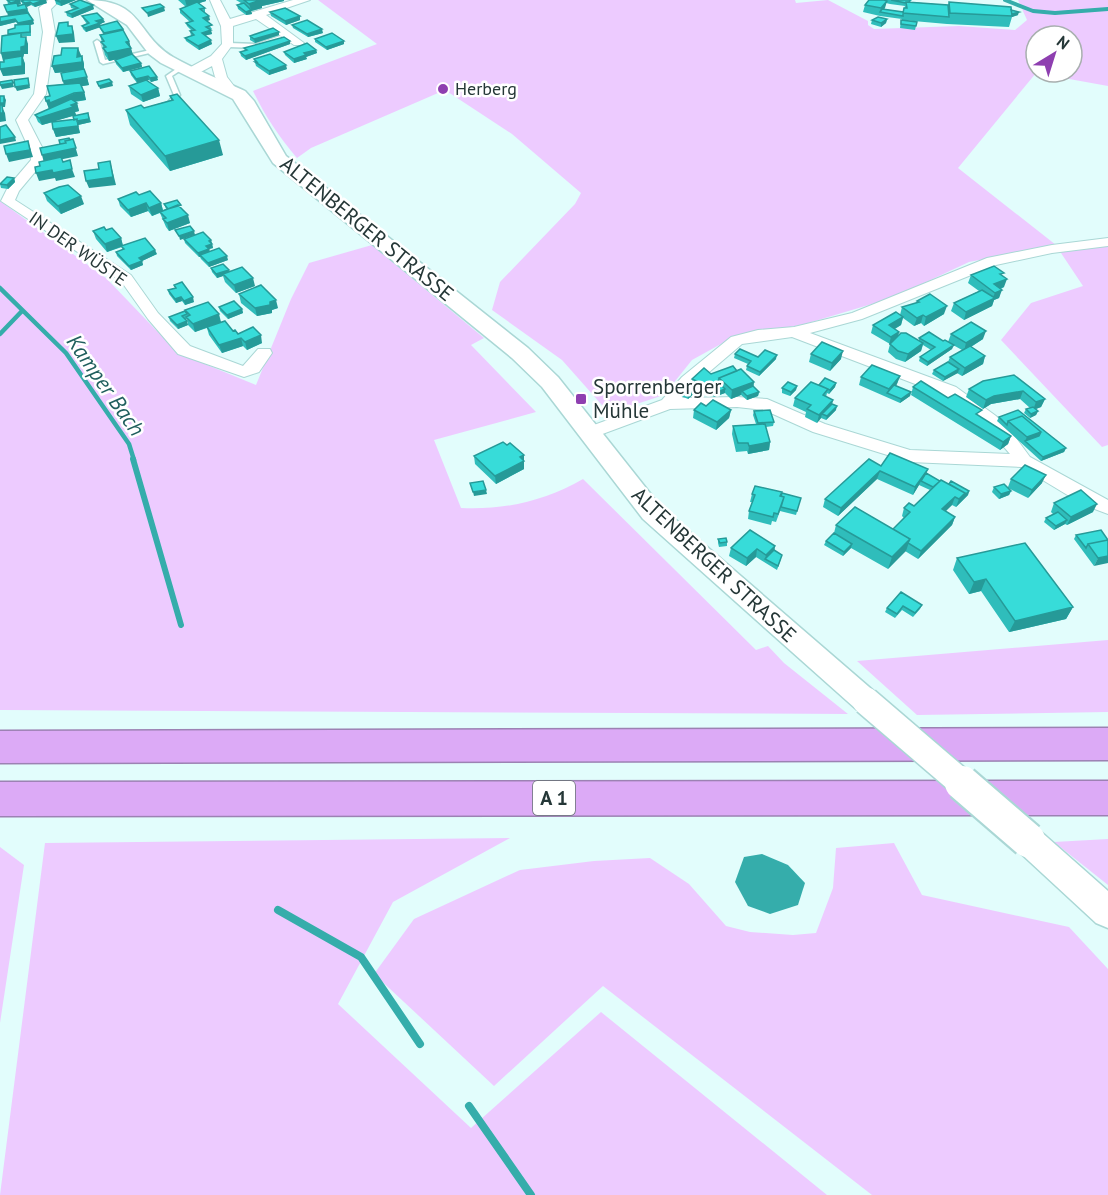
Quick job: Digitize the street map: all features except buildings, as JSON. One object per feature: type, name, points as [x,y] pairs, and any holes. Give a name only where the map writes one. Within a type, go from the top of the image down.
[{"type":"highway","points":[[0,747],[1108,744]]},
{"type":"highway","name":"A 1","points":[[0,799],[1108,798]]},
{"type":"main road","name":"ALTENBERGER STRASSE","points":[[95,0],[116,10],[133,22],[155,51],[186,70],[231,90],[245,101],[279,159],[520,353],[550,382],[627,484],[652,513],[1108,912]]},
{"type":"street","name":"IN DER WÜSTE","points":[[55,0],[45,8],[49,32],[40,94],[16,122],[37,151],[38,160],[12,190],[8,201],[126,278],[153,316],[184,350],[244,372],[253,368],[264,353]]},
{"type":"street","points":[[186,70],[216,59],[229,45],[230,34],[215,0]]},
{"type":"street","points":[[226,24],[306,0]]},
{"type":"street","points":[[258,15],[298,43]]},
{"type":"street","points":[[216,59],[221,77],[231,90]]},
{"type":"street","points":[[668,404],[688,381],[737,340],[758,335],[794,332],[876,309],[957,273],[992,261],[1043,250],[1108,242]]},
{"type":"street","points":[[794,332],[950,391],[990,420],[1004,434],[1024,461],[1090,500],[1108,507]]},
{"type":"street","points":[[589,433],[668,404],[758,403],[778,408],[819,428],[901,454],[1024,461]]},
{"type":"lane","points":[[229,45],[256,46],[280,38]]},
{"type":"lane","points":[[97,42],[103,62],[155,51]]},
{"type":"lane","points":[[163,112],[177,95],[169,76],[186,70]]},
{"type":"shaded area","points":[[318,0],[795,0],[796,3],[828,0],[868,21],[868,25],[874,29],[959,26],[1015,30],[1027,20],[1018,0],[1108,0],[1108,86],[1084,82],[1084,24],[1024,24],[1024,84],[1027,84],[958,168],[1056,245],[969,262],[892,298],[805,324],[730,339],[692,360],[664,395],[609,413],[562,360],[492,310],[500,282],[575,204],[581,193],[512,134],[445,90],[311,148],[297,158],[273,126],[253,91],[377,44]]},
{"type":"shaded area","points":[[0,201],[106,278],[178,353],[256,385],[291,299],[309,263],[372,245],[484,338],[471,345],[536,412],[434,440],[461,508],[509,506],[524,503],[569,487],[583,479],[756,650],[768,646],[784,663],[848,714],[0,710]]},
{"type":"shaded area","points":[[1108,244],[1108,445],[1102,447],[1001,340],[1031,303],[1083,286],[1059,250]]},
{"type":"shaded area","points":[[1108,640],[1108,712],[917,715],[857,661]]},
{"type":"shaded area","points":[[510,838],[393,902],[338,1004],[471,1128],[601,1012],[827,1195],[0,1195],[45,843]]},
{"type":"shaded area","points":[[1108,839],[1108,885],[1054,842]]},
{"type":"shaded area","points":[[894,843],[922,895],[1069,927],[1108,969],[1108,1195],[872,1195],[603,986],[494,1086],[374,974],[414,919],[520,870],[594,861],[650,858],[689,884],[726,926],[750,932],[793,935],[816,933],[833,888],[836,848]]},
{"type":"shaded area","points":[[0,847],[24,865],[0,1023]]},
{"type":"water","points":[[762,854],[788,865],[805,883],[798,905],[770,914],[748,906],[735,882],[744,857]]},
{"type":"waterway","points":[[1005,0],[1033,11],[1055,13],[1108,9]]},
{"type":"waterway","name":"Kamper Bach","points":[[0,288],[66,353],[129,444],[134,460]]},
{"type":"waterway","points":[[0,334],[22,311]]},
{"type":"waterway","name":"Kamper Bach","points":[[133,459],[181,625]]},
{"type":"waterway","name":"Kamper Bach","points":[[278,910],[361,957],[420,1044]]},
{"type":"waterway","name":"Kamper Bach","points":[[469,1106],[531,1195]]},
{"type":"place","name":"Herberg","points":[[443,89]]},
{"type":"place","name":"Sporrenberger Mühle","points":[[581,399]]}]
